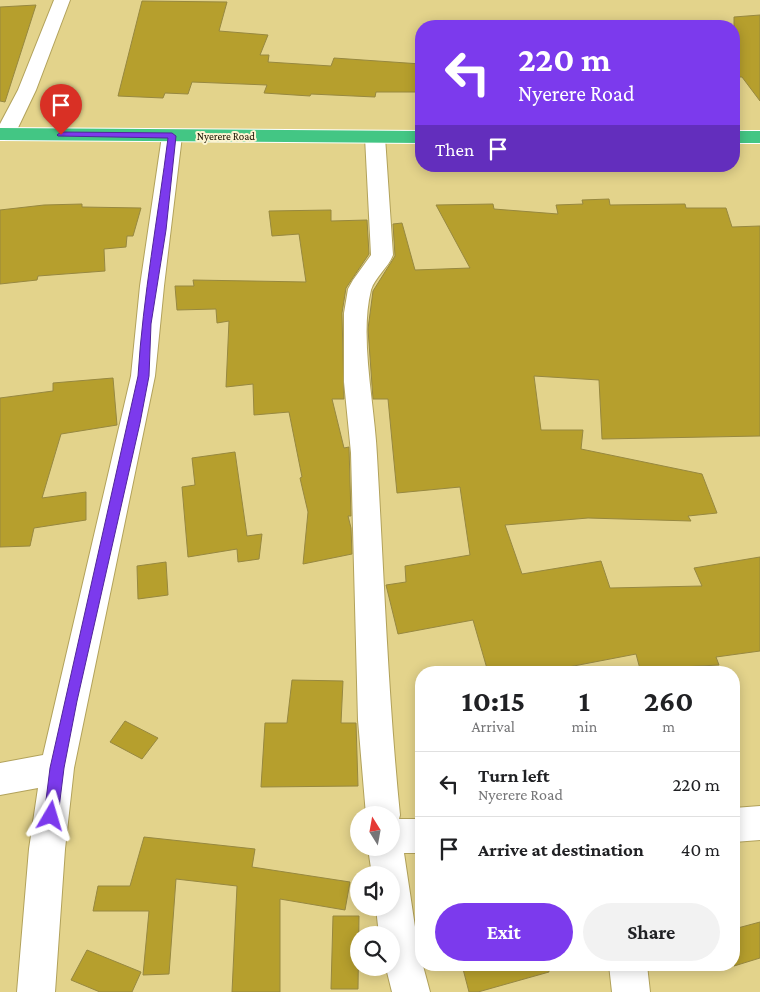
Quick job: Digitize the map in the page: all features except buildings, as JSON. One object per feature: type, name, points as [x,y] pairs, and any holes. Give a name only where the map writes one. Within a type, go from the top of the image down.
[{"type":"highway","name":"Nyerere Road","points":[[2,134],[415,137]]},
{"type":"highway","points":[[740,137],[760,137]]},
{"type":"street","points":[[2,134],[27,90],[62,0]]},
{"type":"street","points":[[36,992],[47,849],[57,768],[138,404],[143,376],[146,324],[161,230],[172,136]]},
{"type":"street","points":[[375,136],[382,255],[379,263],[364,280],[360,289],[356,313],[357,382],[364,453],[374,720],[382,806]]},
{"type":"street","points":[[0,779],[57,768]]},
{"type":"street","points":[[740,825],[760,823]]},
{"type":"street","points":[[400,836],[415,836]]},
{"type":"street","points":[[396,916],[400,947],[411,992]]},
{"type":"street","points":[[629,971],[631,992]]},
{"type":"route","points":[[51,816],[57,768],[71,701],[135,423],[143,376],[146,324],[161,230],[172,136],[61,135]]}]
